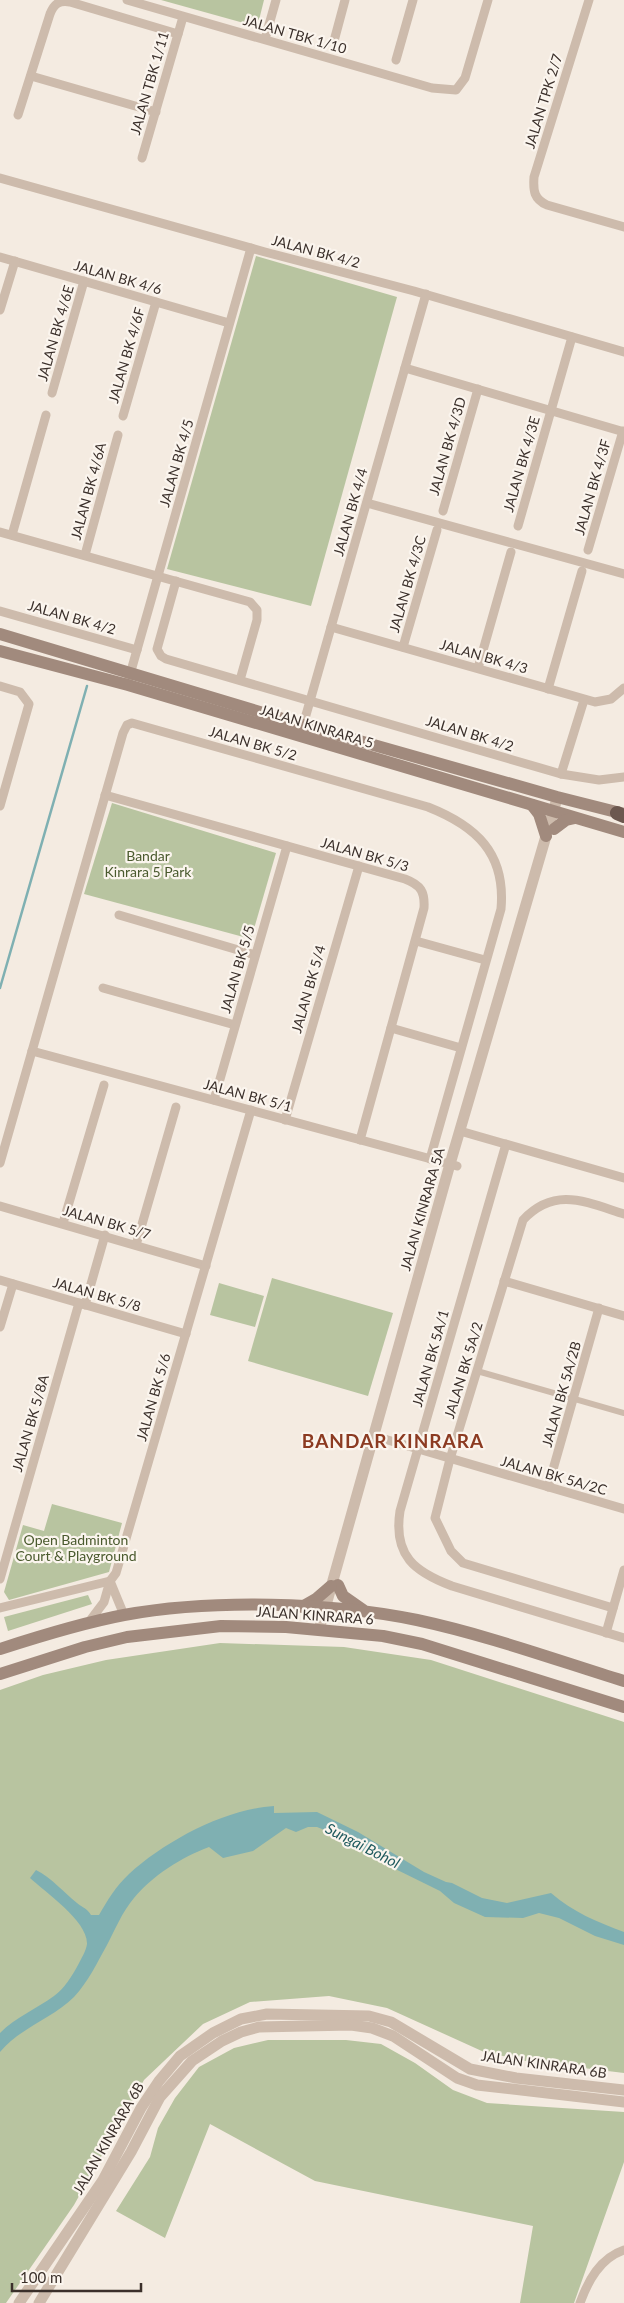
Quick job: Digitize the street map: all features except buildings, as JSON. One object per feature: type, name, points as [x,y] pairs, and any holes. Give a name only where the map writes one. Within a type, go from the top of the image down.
[{"type":"main road","name":"JALAN KINRARA 5","points":[[0,634],[129,679],[302,731],[532,806],[624,832]]},
{"type":"main road","name":"JALAN KINRARA 5","points":[[0,651],[129,679]]},
{"type":"main road","name":"JALAN KINRARA 5","points":[[302,731],[622,814]]},
{"type":"main road","points":[[532,806],[550,833],[566,820],[575,818]]},
{"type":"main road","points":[[302,1607],[334,1586],[343,1596],[366,1612]]},
{"type":"main road","name":"JALAN KINRARA 6","points":[[0,1650],[88,1623],[124,1615],[187,1607],[224,1605],[302,1607],[366,1612],[436,1624],[624,1681]]},
{"type":"main road","name":"JALAN KINRARA 6","points":[[0,1674],[85,1647],[127,1637],[221,1626],[250,1625],[383,1636],[422,1644],[624,1707]]},
{"type":"street","name":"JALAN TBK 1/10","points":[[127,0],[432,88],[456,90],[465,78],[488,0]]},
{"type":"street","points":[[265,39],[276,0]]},
{"type":"street","points":[[334,40],[345,0]]},
{"type":"street","points":[[396,60],[413,0]]},
{"type":"street","name":"JALAN TPK 2/7","points":[[589,0],[534,177],[535,195],[539,201],[547,205],[624,227]]},
{"type":"street","points":[[18,115],[50,14],[55,4],[70,2],[178,34]]},
{"type":"street","name":"JALAN TBK 1/11","points":[[142,158],[183,17]]},
{"type":"street","points":[[31,76],[156,112]]},
{"type":"street","name":"JALAN BK 4/2","points":[[0,178],[251,248],[426,294],[624,352]]},
{"type":"street","name":"JALAN BK 4/5","points":[[129,679],[251,248]]},
{"type":"street","name":"JALAN BK 4/6","points":[[0,257],[229,324]]},
{"type":"street","points":[[0,310],[15,261]]},
{"type":"street","name":"JALAN BK 4/6E","points":[[52,393],[84,281]]},
{"type":"street","name":"JALAN BK 4/4","points":[[302,731],[426,294]]},
{"type":"street","name":"JALAN BK 4/6F","points":[[123,416],[156,302]]},
{"type":"street","name":"JALAN BK 4/3E","points":[[518,526],[572,337]]},
{"type":"street","points":[[405,368],[623,431]]},
{"type":"street","name":"JALAN BK 4/3D","points":[[443,511],[478,389]]},
{"type":"street","points":[[12,535],[46,415]]},
{"type":"street","name":"JALAN BK 4/3F","points":[[588,550],[623,431]]},
{"type":"street","name":"JALAN BK 4/6A","points":[[85,555],[118,435]]},
{"type":"street","points":[[367,503],[624,574]]},
{"type":"street","name":"JALAN BK 4/3C","points":[[403,647],[437,530]]},
{"type":"street","points":[[0,532],[250,602],[257,610],[257,620],[240,680]]},
{"type":"street","points":[[478,668],[511,552]]},
{"type":"street","points":[[548,689],[582,571]]},
{"type":"street","name":"JALAN BK 4/2","points":[[176,581],[158,644],[158,653],[166,659],[561,774],[599,780],[624,776]]},
{"type":"street","name":"JALAN BK 4/2","points":[[0,611],[137,650]]},
{"type":"street","name":"JALAN BK 4/3","points":[[332,627],[584,700],[602,702],[611,700],[624,688]]},
{"type":"street","points":[[0,686],[20,692],[29,704],[0,806]]},
{"type":"street","points":[[561,774],[584,700]]},
{"type":"street","name":"JALAN BK 5/2","points":[[0,1163],[123,732],[127,725],[132,723],[428,807],[454,818],[476,834],[484,843],[500,878],[503,892],[502,909],[485,960],[430,1159]]},
{"type":"street","name":"JALAN BK 5/3","points":[[105,795],[406,879],[420,886],[424,892],[425,900],[416,941],[360,1140]]},
{"type":"street","name":"JALAN KINRARA 5A","points":[[322,1630],[453,1165],[560,798]]},
{"type":"street","name":"JALAN BK 5/5","points":[[214,1100],[287,846]]},
{"type":"street","name":"JALAN BK 5/4","points":[[285,1120],[359,866]]},
{"type":"street","points":[[119,915],[255,956]]},
{"type":"street","points":[[416,941],[485,960]]},
{"type":"street","points":[[103,988],[236,1025]]},
{"type":"street","points":[[391,1028],[461,1048]]},
{"type":"street","name":"JALAN BK 5/1","points":[[32,1051],[453,1165]]},
{"type":"street","points":[[63,1223],[104,1085]]},
{"type":"street","points":[[136,1245],[176,1107]]},
{"type":"street","name":"JALAN BK 5/6","points":[[88,1623],[104,1602],[110,1581],[116,1573],[251,1110]]},
{"type":"street","points":[[463,1132],[624,1178]]},
{"type":"street","name":"JALAN BK 5A/1","points":[[506,1144],[418,1449],[398,1522],[399,1534],[405,1553],[419,1570],[427,1576],[452,1586],[624,1638]]},
{"type":"street","name":"JALAN BK 5A/2","points":[[613,1608],[472,1567],[457,1559],[435,1518],[450,1459],[523,1220],[536,1210],[562,1198],[585,1202],[624,1214]]},
{"type":"street","name":"JALAN BK 5/7","points":[[0,1206],[206,1266]]},
{"type":"street","name":"JALAN BK 5/8A","points":[[0,1579],[82,1304],[105,1236]]},
{"type":"street","name":"JALAN BK 5/8","points":[[0,1280],[186,1334]]},
{"type":"street","points":[[504,1281],[624,1316]]},
{"type":"street","points":[[0,1327],[13,1284]]},
{"type":"street","name":"JALAN BK 5A/2B","points":[[548,1487],[599,1308]]},
{"type":"street","points":[[477,1371],[624,1413]]},
{"type":"street","name":"JALAN BK 5A/2C","points":[[377,1437],[624,1509]]},
{"type":"street","points":[[606,1633],[624,1570]]},
{"type":"street","points":[[0,1608],[110,1581],[124,1615]]},
{"type":"street","name":"JALAN KINRARA 6B","points":[[19,2303],[98,2188],[140,2108],[159,2081],[180,2056],[213,2033],[241,2019],[267,2014],[346,2014],[369,2016],[391,2022],[470,2069],[501,2076],[624,2090]]},
{"type":"street","name":"JALAN KINRARA 6B","points":[[39,2303],[132,2152],[160,2097],[192,2061],[222,2041],[241,2032],[260,2027],[298,2025],[351,2025],[372,2028],[393,2036],[457,2078],[477,2085],[624,2102]]},
{"type":"street","points":[[580,2303],[587,2284],[604,2261],[624,2250]]},
{"type":"green space","points":[[161,0],[264,0],[259,20],[251,25]]},
{"type":"green space","points":[[256,256],[397,297],[311,606],[167,569]]},
{"type":"green space","name":"Bandar Kinrara 5 Park","points":[[112,803],[276,853],[251,939],[84,894]]},
{"type":"green space","points":[[272,1278],[393,1313],[368,1396],[248,1361]]},
{"type":"green space","points":[[219,1283],[264,1296],[255,1327],[210,1315]]},
{"type":"green space","name":"Open Badminton Court & Playground","points":[[52,1504],[122,1523],[109,1572],[9,1600],[4,1592],[23,1525],[44,1531]]},
{"type":"green space","points":[[88,1595],[92,1604],[8,1631],[4,1617]]},
{"type":"green space","points":[[220,1643],[344,1647],[431,1660],[624,1722],[624,2073],[526,2061],[484,2052],[387,2008],[329,1996],[250,2002],[203,2024],[144,2080],[74,2205],[6,2303],[0,2303],[0,1690],[43,1675],[106,1660]]},
{"type":"green space","points":[[268,2040],[346,2040],[381,2044],[415,2063],[453,2090],[487,2103],[624,2112],[624,2162],[574,2303],[520,2303],[533,2226],[315,2181],[210,2124],[165,2238],[116,2211],[150,2157],[158,2128],[175,2098],[199,2067],[234,2048]]},
{"type":"water","name":"Sungai Bohol","points":[[274,1806],[274,1813],[317,1812],[358,1832],[424,1872],[482,1898],[507,1903],[551,1893],[568,1906],[586,1916],[624,1932],[624,1945],[595,1936],[559,1918],[539,1913],[523,1918],[485,1917],[454,1903],[440,1891],[375,1859],[332,1833],[317,1827],[308,1827],[296,1832],[286,1828],[253,1851],[223,1858],[209,1847],[188,1856],[150,1882],[141,1890],[122,1915],[92,1972],[74,1997],[65,2005],[17,2036],[0,2052],[0,2033],[13,2022],[61,1990],[76,1969],[87,1944],[81,1926],[55,1899],[30,1878],[36,1870],[52,1881],[91,1915],[99,1915],[124,1879],[160,1850],[216,1820],[255,1808]]},
{"type":"waterway","points":[[0,988],[87,686]]},
{"type":"district","name":"BANDAR KINRARA","points":[[393,1440]]}]
